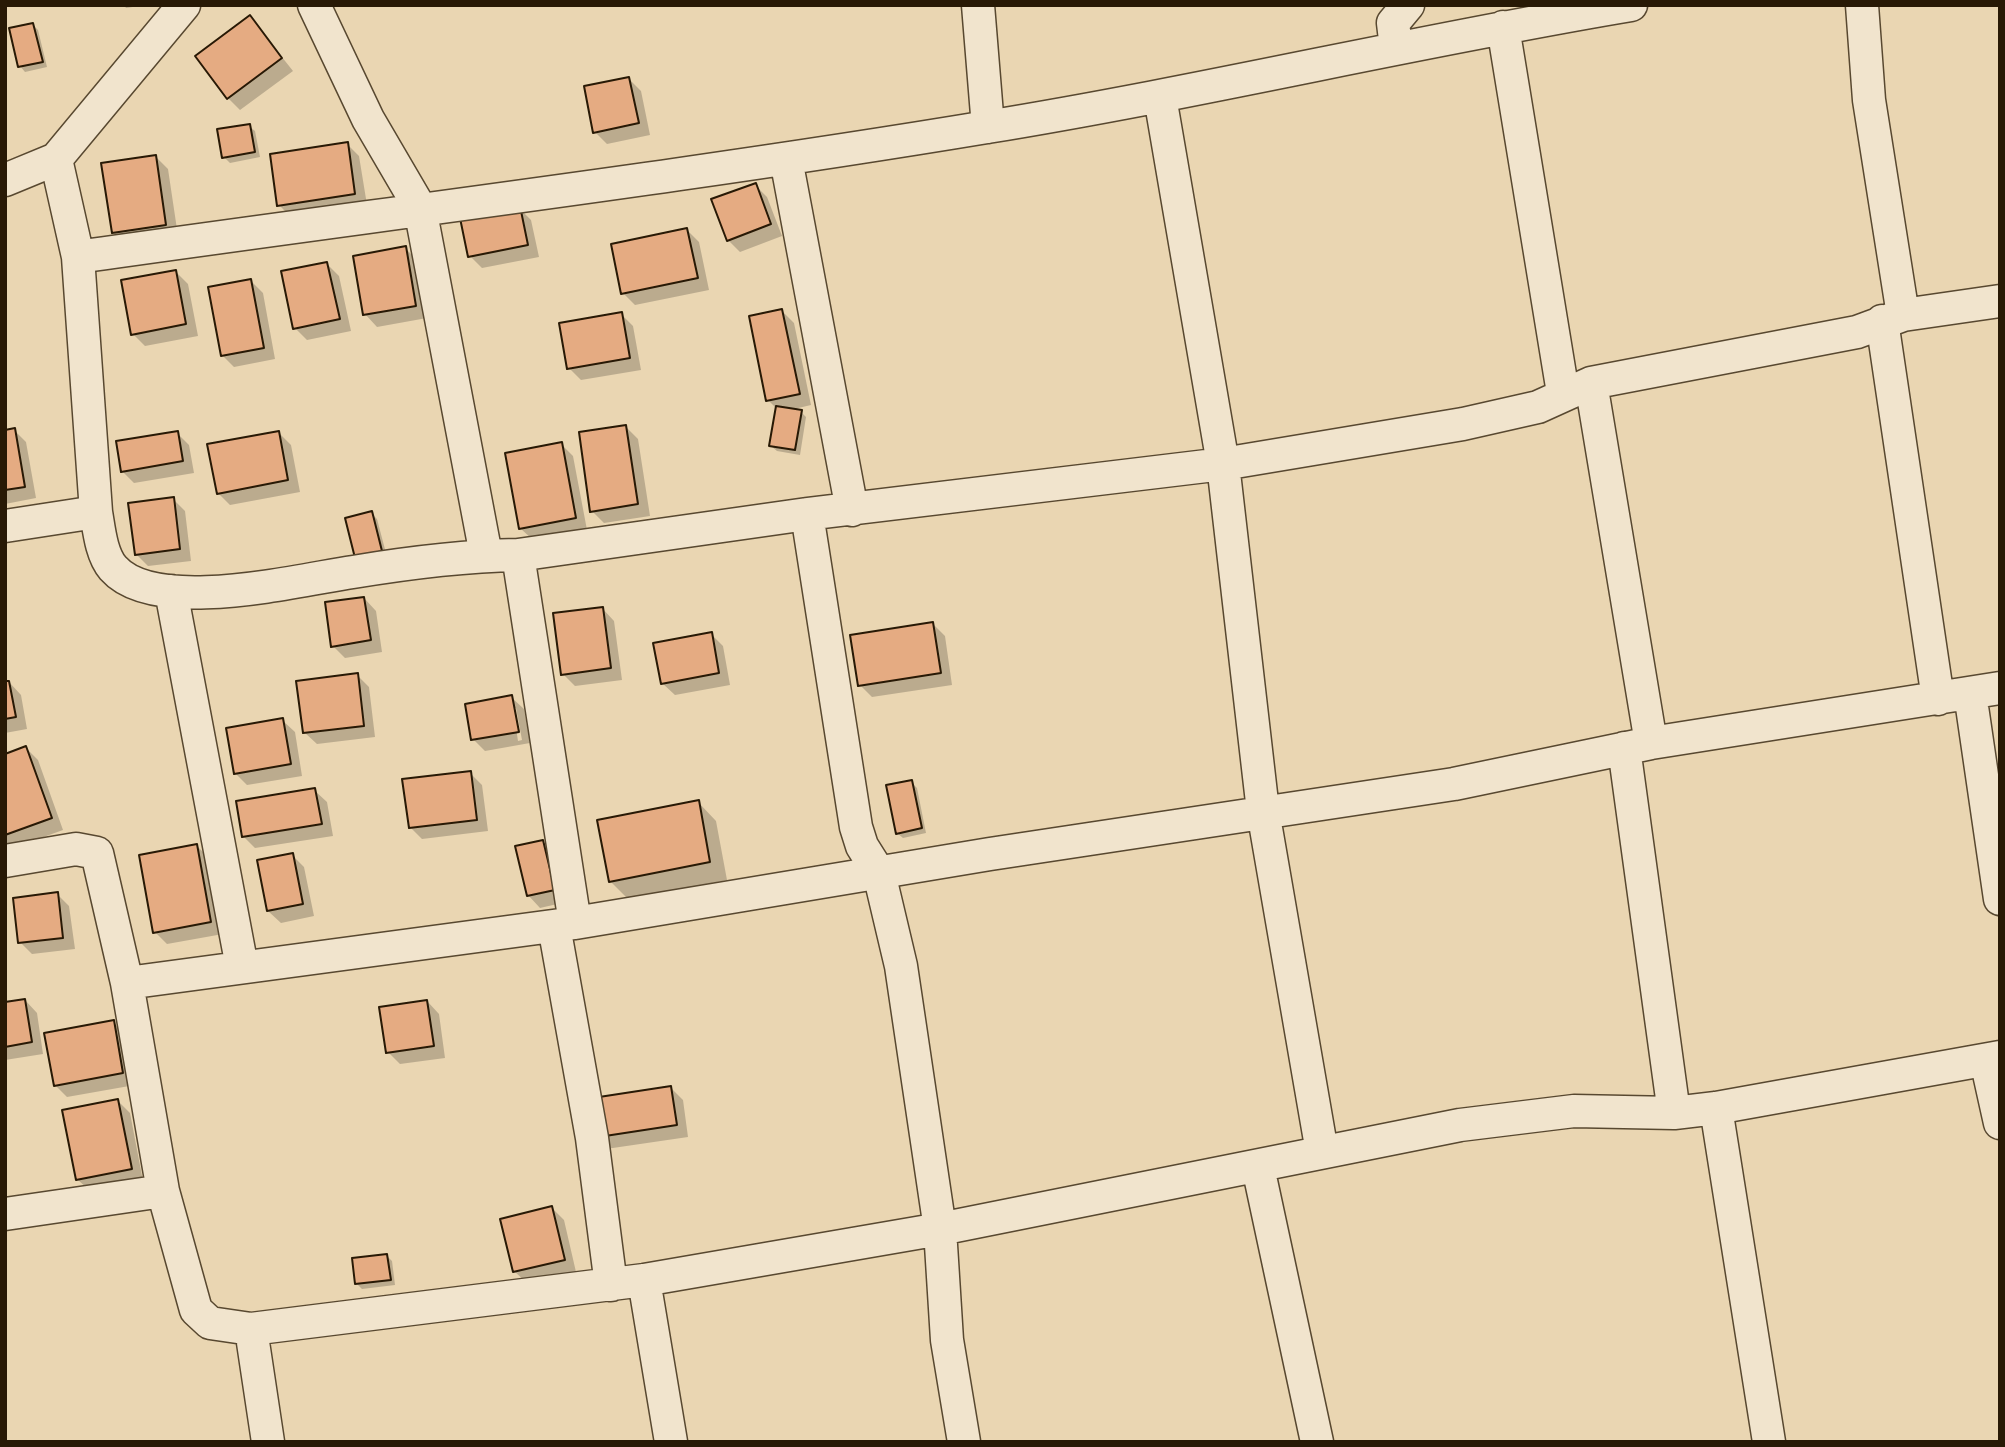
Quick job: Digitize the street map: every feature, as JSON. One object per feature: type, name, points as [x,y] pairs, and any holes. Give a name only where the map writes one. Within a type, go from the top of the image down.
[{"type":"street","points":[[5,180],[57,159],[184,5]]},
{"type":"street","points":[[314,5],[368,119],[420,208],[486,555]]},
{"type":"street","points":[[978,5],[988,127]]},
{"type":"street","points":[[78,257],[786,159],[1160,97],[1396,20],[1503,27],[1631,5]]},
{"type":"street","points":[[1862,5],[1868,100],[1938,699]]},
{"type":"street","points":[[1503,27],[1577,388],[1637,745],[1674,1113]]},
{"type":"street","points":[[1160,97],[1223,464],[1263,811],[1322,1152]]},
{"type":"street","points":[[57,159],[78,257],[96,512],[101,541],[113,568],[131,581],[171,591],[243,591],[353,572],[486,555],[518,555],[807,513],[852,510],[1223,464],[1514,414],[1538,407],[1577,388],[1857,332],[1893,318],[2000,301]]},
{"type":"street","points":[[786,159],[852,510]]},
{"type":"street","points":[[5,526],[96,512]]},
{"type":"street","points":[[807,513],[856,827],[862,846],[879,873],[901,966],[940,1229],[947,1340],[964,1442]]},
{"type":"street","points":[[518,555],[611,1285]]},
{"type":"street","points":[[171,591],[242,967]]},
{"type":"street","points":[[127,983],[565,925],[1263,811],[1454,784],[1637,745],[1985,691],[2000,899]]},
{"type":"street","points":[[5,862],[76,849],[97,853],[127,983],[163,1191],[196,1310],[203,1320],[211,1323],[251,1329],[644,1280],[940,1229],[1460,1125],[1574,1111],[1674,1113],[1716,1108],[1993,1058],[2000,1122]]},
{"type":"street","points":[[1716,1108],[1769,1442]]},
{"type":"street","points":[[1258,1167],[1317,1442]]},
{"type":"street","points":[[5,1214],[163,1191]]},
{"type":"street","points":[[644,1280],[671,1442]]},
{"type":"street","points":[[251,1329],[268,1442]]},
{"type":"building","points":[[250,15],[282,58],[227,99],[195,56]]},
{"type":"building","points":[[33,23],[43,62],[18,67],[9,28]]},
{"type":"building","points":[[629,77],[639,123],[593,133],[584,86]]},
{"type":"building","points":[[250,124],[255,152],[222,158],[217,129]]},
{"type":"building","points":[[348,142],[355,194],[277,206],[270,154]]},
{"type":"building","points":[[156,155],[166,225],[112,233],[101,163]]},
{"type":"building","points":[[756,183],[771,224],[727,241],[711,199]]},
{"type":"building","points":[[520,206],[528,245],[468,257],[460,218]]},
{"type":"building","points":[[687,228],[698,278],[621,294],[611,244]]},
{"type":"building","points":[[406,246],[416,306],[363,315],[353,256]]},
{"type":"building","points":[[327,262],[340,319],[293,329],[281,271]]},
{"type":"building","points":[[176,270],[186,324],[131,335],[121,280]]},
{"type":"building","points":[[251,279],[264,348],[221,356],[208,287]]},
{"type":"building","points":[[782,309],[800,394],[766,401],[749,316]]},
{"type":"building","points":[[622,312],[630,358],[567,369],[559,323]]},
{"type":"building","points":[[776,406],[802,410],[795,450],[769,446]]},
{"type":"building","points":[[626,425],[638,504],[590,512],[579,432]]},
{"type":"building","points":[[15,428],[25,487],[5,490],[5,430]]},
{"type":"building","points":[[178,431],[183,461],[121,472],[116,441]]},
{"type":"building","points":[[279,431],[288,480],[217,494],[207,444]]},
{"type":"building","points":[[562,442],[576,518],[519,529],[505,453]]},
{"type":"building","points":[[174,497],[180,549],[135,555],[128,503]]},
{"type":"building","points":[[372,511],[382,551],[355,558],[345,518]]},
{"type":"building","points":[[364,597],[371,640],[331,647],[325,602]]},
{"type":"building","points":[[603,607],[611,668],[561,675],[553,613]]},
{"type":"building","points":[[933,622],[941,673],[858,686],[850,635]]},
{"type":"building","points":[[712,632],[719,673],[661,684],[653,643]]},
{"type":"building","points":[[358,673],[364,726],[303,733],[296,681]]},
{"type":"building","points":[[5,681],[9,681],[16,717],[5,719]]},
{"type":"building","points":[[512,695],[519,732],[471,740],[465,704]]},
{"type":"building","points":[[283,718],[291,764],[234,774],[226,728]]},
{"type":"building","points":[[26,746],[52,818],[5,835],[5,754]]},
{"type":"building","points":[[471,771],[477,820],[409,828],[402,779]]},
{"type":"building","points":[[912,780],[922,828],[896,834],[886,785]]},
{"type":"building","points":[[315,788],[322,824],[242,837],[236,801]]},
{"type":"building","points":[[699,800],[710,862],[609,882],[597,820]]},
{"type":"building","points":[[543,840],[555,890],[527,896],[515,846]]},
{"type":"building","points":[[197,844],[211,922],[153,933],[139,855]]},
{"type":"building","points":[[293,853],[303,904],[267,911],[257,860]]},
{"type":"building","points":[[58,892],[63,938],[18,943],[13,898]]},
{"type":"building","points":[[25,999],[32,1042],[5,1047],[5,1002]]},
{"type":"building","points":[[427,1000],[434,1046],[386,1053],[379,1007]]},
{"type":"building","points":[[114,1020],[123,1073],[54,1086],[44,1033]]},
{"type":"building","points":[[671,1086],[677,1125],[592,1138],[586,1099]]},
{"type":"building","points":[[118,1099],[132,1169],[76,1180],[62,1110]]},
{"type":"building","points":[[552,1206],[565,1260],[513,1272],[500,1219]]},
{"type":"building","points":[[387,1254],[391,1280],[355,1284],[352,1258]]}]
